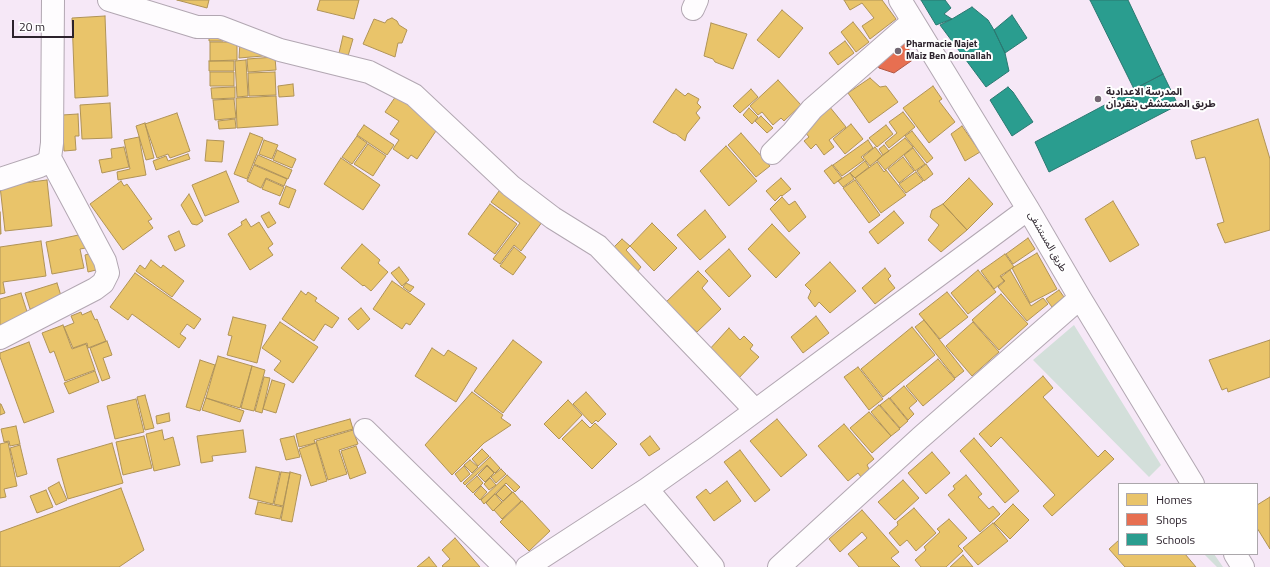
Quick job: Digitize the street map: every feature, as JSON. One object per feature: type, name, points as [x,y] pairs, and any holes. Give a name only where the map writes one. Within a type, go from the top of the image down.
[{"type":"street","points":[[0,179],[40,166],[46,163],[50,158],[52,144],[53,0]]},
{"type":"street","points":[[109,0],[197,27],[220,27],[280,50],[369,72],[414,95],[511,186],[553,218],[598,246],[756,410]]},
{"type":"street","name":"طريق المستشفى","points":[[900,0],[1028,209],[1192,483]]},
{"type":"street","points":[[772,152],[793,132],[812,109],[913,21]]},
{"type":"street","points":[[0,338],[95,289],[103,283],[108,273],[105,261],[50,158]]},
{"type":"street","points":[[527,567],[647,489],[1028,209]]},
{"type":"street","points":[[779,567],[920,438],[1080,298]]},
{"type":"street","points":[[365,430],[505,567]]},
{"type":"street","points":[[647,489],[714,567]]},
{"type":"street","points":[[1236,555],[1243,567]]},
{"type":"shaded area","points":[[1074,325],[1161,465],[1149,477],[1033,360]]},
{"type":"shaded area","points":[[1205,555],[1215,555],[1223,567],[1217,567]]},
{"type":"building: Homes","points":[[177,0],[209,0],[207,8]]},
{"type":"building: Homes","points":[[320,0],[359,0],[354,19],[317,10]]},
{"type":"building: Homes","points":[[844,0],[882,0],[896,19],[870,39],[862,26],[874,18],[862,3],[850,10]]},
{"type":"building: Homes","points":[[782,10],[803,28],[779,58],[757,40]]},
{"type":"building: Homes","points":[[105,16],[108,96],[75,98],[72,18]]},
{"type":"building: Homes","points":[[392,18],[407,30],[402,43],[398,43],[395,57],[363,44],[374,19],[385,23],[387,20]]},
{"type":"building: Homes","points":[[853,22],[869,42],[856,52],[841,32]]},
{"type":"building: Homes","points":[[711,23],[747,34],[733,69],[704,56]]},
{"type":"building: Homes","points":[[209,34],[223,34],[223,41],[209,41]]},
{"type":"building: Homes","points":[[343,36],[353,39],[348,56],[339,53]]},
{"type":"building: Homes","points":[[845,41],[854,53],[838,65],[829,53]]},
{"type":"building: Homes","points":[[210,42],[237,42],[237,60],[210,61]]},
{"type":"building: Homes","points":[[240,42],[275,55],[239,58]]},
{"type":"building: Homes","points":[[275,57],[276,70],[248,72],[247,59]]},
{"type":"building: Homes","points":[[246,60],[248,96],[237,97],[235,61]]},
{"type":"building: Homes","points":[[209,61],[234,61],[234,71],[209,71]]},
{"type":"building: Homes","points":[[210,72],[234,72],[234,86],[210,86]]},
{"type":"building: Homes","points":[[275,72],[276,95],[249,96],[248,73]]},
{"type":"building: Homes","points":[[870,78],[880,87],[886,86],[898,102],[869,123],[848,93]]},
{"type":"building: Homes","points":[[778,80],[801,105],[784,121],[781,118],[773,125],[762,112],[758,115],[750,106]]},
{"type":"building: Homes","points":[[293,84],[294,96],[279,97],[278,86]]},
{"type":"building: Homes","points":[[933,86],[942,99],[939,101],[955,122],[929,143],[903,108]]},
{"type":"building: Homes","points":[[235,87],[235,98],[212,99],[211,88]]},
{"type":"building: Homes","points":[[676,89],[685,96],[688,93],[699,99],[697,103],[701,107],[696,113],[700,118],[687,134],[685,141],[676,134],[653,122]]},
{"type":"building: Homes","points":[[751,89],[758,97],[740,113],[733,106]]},
{"type":"building: Homes","points":[[276,96],[278,125],[237,128],[236,98]]},
{"type":"building: Homes","points":[[396,96],[440,125],[417,159],[411,155],[408,159],[393,149],[399,140],[390,134],[399,121],[385,112]]},
{"type":"building: Homes","points":[[234,99],[236,118],[215,120],[213,100]]},
{"type":"building: Homes","points":[[110,103],[112,138],[82,139],[80,105]]},
{"type":"building: Homes","points":[[829,106],[846,127],[829,140],[834,147],[824,155],[816,144],[811,149],[804,141],[809,137],[801,127]]},
{"type":"building: Homes","points":[[749,108],[758,117],[752,124],[743,115]]},
{"type":"building: Homes","points":[[903,112],[915,127],[889,148],[885,143],[897,133],[889,122]]},
{"type":"building: Homes","points":[[177,113],[190,151],[170,158],[168,154],[157,158],[145,124]]},
{"type":"building: Homes","points":[[78,114],[79,136],[75,136],[76,150],[64,151],[62,115]]},
{"type":"building: Homes","points":[[761,116],[773,128],[767,133],[755,121]]},
{"type":"building: Homes","points":[[235,119],[236,128],[219,129],[218,121]]},
{"type":"building: Homes","points":[[1258,119],[1270,159],[1270,230],[1225,243],[1217,224],[1224,222],[1205,157],[1196,159],[1191,141]]},
{"type":"building: Homes","points":[[145,123],[154,158],[146,160],[136,126]]},
{"type":"building: Homes","points":[[851,124],[863,139],[845,154],[833,139]]},
{"type":"building: Homes","points":[[364,125],[394,145],[387,155],[357,135]]},
{"type":"building: Homes","points":[[886,125],[893,134],[877,147],[869,138]]},
{"type":"building: Homes","points":[[962,126],[980,152],[965,161],[951,134]]},
{"type":"building: Homes","points":[[912,131],[933,158],[927,163],[905,136]]},
{"type":"building: Homes","points":[[250,133],[263,138],[247,179],[234,174]]},
{"type":"building: Homes","points":[[741,133],[770,166],[756,177],[728,145]]},
{"type":"building: Homes","points":[[357,136],[367,143],[352,164],[342,157]]},
{"type":"building: Homes","points":[[139,137],[146,175],[118,180],[117,172],[130,169],[124,140]]},
{"type":"building: Homes","points":[[905,138],[913,147],[885,170],[877,160]]},
{"type":"building: Homes","points":[[207,140],[224,141],[222,162],[205,161]]},
{"type":"building: Homes","points":[[264,140],[278,145],[272,159],[259,154]]},
{"type":"building: Homes","points":[[868,140],[873,148],[861,157],[864,160],[842,176],[833,165]]},
{"type":"building: Homes","points":[[368,144],[386,156],[373,176],[354,164]]},
{"type":"building: Homes","points":[[884,145],[889,151],[883,155],[879,149]]},
{"type":"building: Homes","points":[[726,146],[757,181],[729,206],[700,171]]},
{"type":"building: Homes","points":[[124,147],[129,167],[102,173],[99,160],[112,158],[111,149]]},
{"type":"building: Homes","points":[[875,147],[882,156],[870,166],[863,157]]},
{"type":"building: Homes","points":[[913,148],[925,164],[915,171],[904,155]]},
{"type":"building: Homes","points":[[277,150],[296,159],[292,168],[273,160]]},
{"type":"building: Homes","points":[[188,154],[190,159],[156,170],[153,161],[166,156],[168,161]]},
{"type":"building: Homes","points":[[258,155],[292,170],[288,179],[254,164]]},
{"type":"building: Homes","points":[[903,157],[914,171],[899,183],[888,169]]},
{"type":"building: Homes","points":[[341,158],[380,185],[363,210],[324,184]]},
{"type":"building: Homes","points":[[865,161],[869,167],[855,178],[850,173]]},
{"type":"building: Homes","points":[[877,162],[884,172],[886,170],[906,195],[881,213],[855,178]]},
{"type":"building: Homes","points":[[926,164],[933,174],[924,181],[917,171]]},
{"type":"building: Homes","points":[[254,165],[287,179],[284,186],[266,178],[261,188],[247,181]]},
{"type":"building: Homes","points":[[832,165],[842,178],[834,184],[824,171]]},
{"type":"building: Homes","points":[[226,171],[239,202],[205,216],[192,185]]},
{"type":"building: Homes","points":[[916,172],[923,181],[906,193],[899,184]]},
{"type":"building: Homes","points":[[850,173],[854,179],[843,187],[838,181]]},
{"type":"building: Homes","points":[[781,178],[791,189],[775,201],[766,191]]},
{"type":"building: Homes","points":[[969,178],[993,204],[967,230],[943,204]]},
{"type":"building: Homes","points":[[266,179],[284,187],[280,196],[262,189]]},
{"type":"building: Homes","points":[[47,180],[52,226],[5,231],[0,186]]},
{"type":"building: Homes","points":[[855,180],[880,215],[869,223],[843,188]]},
{"type":"building: Homes","points":[[121,181],[124,186],[127,184],[152,219],[148,221],[153,228],[123,250],[90,204]]},
{"type":"building: Homes","points":[[286,186],[296,190],[289,208],[279,204]]},
{"type":"building: Homes","points":[[502,187],[545,218],[521,251],[514,245],[500,264],[493,259],[520,223],[491,202]]},
{"type":"building: Homes","points":[[189,194],[203,221],[197,225],[192,224],[181,205]]},
{"type":"building: Homes","points":[[782,197],[789,205],[795,201],[806,217],[789,232],[770,209]]},
{"type":"building: Homes","points":[[1113,201],[1139,245],[1110,262],[1085,219]]},
{"type":"building: Homes","points":[[490,204],[517,224],[495,254],[468,234]]},
{"type":"building: Homes","points":[[943,204],[967,230],[941,252],[928,240],[939,225],[930,217],[932,210]]},
{"type":"building: Homes","points":[[705,210],[726,237],[700,260],[677,235]]},
{"type":"building: Homes","points":[[894,211],[904,223],[878,244],[869,232]]},
{"type":"building: Homes","points":[[0,212],[1,234],[0,234]]},
{"type":"building: Homes","points":[[269,212],[276,223],[268,228],[261,216]]},
{"type":"building: Homes","points":[[246,219],[251,227],[259,222],[273,244],[268,248],[273,255],[250,270],[228,234],[242,225],[241,222]]},
{"type":"building: Homes","points":[[652,223],[677,248],[654,271],[630,246]]},
{"type":"building: Homes","points":[[772,224],[800,253],[776,278],[748,249]]},
{"type":"building: Homes","points":[[179,231],[185,246],[175,251],[168,236]]},
{"type":"building: Homes","points":[[83,234],[86,248],[80,249],[84,268],[52,274],[46,242]]},
{"type":"building: Homes","points":[[1028,238],[1035,249],[1013,264],[1006,254]]},
{"type":"building: Homes","points":[[622,239],[630,246],[626,250],[641,267],[633,277],[608,253]]},
{"type":"building: Homes","points":[[41,241],[46,276],[3,282],[5,293],[0,294],[0,247]]},
{"type":"building: Homes","points":[[362,244],[380,260],[378,263],[388,272],[371,291],[341,268]]},
{"type":"building: Homes","points":[[514,247],[526,257],[513,275],[500,266]]},
{"type":"building: Homes","points":[[729,249],[751,276],[729,297],[705,271]]},
{"type":"building: Homes","points":[[92,253],[96,270],[88,272],[85,255]]},
{"type":"building: Homes","points":[[1037,253],[1057,289],[1030,303],[1012,268]]},
{"type":"building: Homes","points":[[1005,254],[1014,267],[1000,276],[1004,281],[994,289],[981,271]]},
{"type":"building: Homes","points":[[151,260],[161,268],[163,265],[184,281],[172,297],[136,271],[140,265],[145,269]]},
{"type":"building: Homes","points":[[830,262],[856,291],[830,313],[819,302],[815,307],[808,298],[811,291],[805,285]]},
{"type":"building: Homes","points":[[399,267],[409,280],[402,286],[391,273]]},
{"type":"building: Homes","points":[[885,268],[891,276],[888,279],[895,288],[875,304],[862,288]]},
{"type":"building: Homes","points":[[978,270],[996,292],[968,314],[951,293]]},
{"type":"building: Homes","points":[[1010,270],[1031,306],[1043,298],[1048,304],[1027,321],[998,287],[1005,281],[1001,277]]},
{"type":"building: Homes","points":[[698,271],[708,281],[702,288],[721,309],[697,332],[677,313],[662,306]]},
{"type":"building: Homes","points":[[135,273],[201,319],[194,329],[187,324],[180,334],[186,338],[179,348],[132,314],[128,320],[110,307]]},
{"type":"building: Homes","points":[[392,281],[425,304],[410,325],[406,323],[402,329],[373,309]]},
{"type":"building: Homes","points":[[57,283],[62,299],[30,309],[25,293]]},
{"type":"building: Homes","points":[[406,283],[414,287],[410,292],[403,287]]},
{"type":"building: Homes","points":[[1059,290],[1064,297],[1052,307],[1046,299]]},
{"type":"building: Homes","points":[[301,291],[306,295],[308,292],[317,298],[315,301],[339,318],[332,328],[325,324],[314,341],[282,319]]},
{"type":"building: Homes","points":[[947,292],[968,317],[940,339],[919,314]]},
{"type":"building: Homes","points":[[21,293],[30,321],[0,331],[0,299]]},
{"type":"building: Homes","points":[[1001,294],[1028,324],[999,350],[972,320]]},
{"type":"building: Homes","points":[[361,308],[370,319],[358,330],[348,319]]},
{"type":"building: Homes","points":[[91,311],[95,320],[97,319],[106,341],[88,348],[87,343],[73,348],[64,327],[74,323],[71,316],[81,312],[82,315]]},
{"type":"building: Homes","points":[[816,316],[829,333],[803,353],[791,337]]},
{"type":"building: Homes","points":[[233,317],[266,325],[257,363],[227,355],[232,336],[228,335]]},
{"type":"building: Homes","points":[[924,320],[964,371],[955,378],[915,327]]},
{"type":"building: Homes","points":[[280,322],[318,347],[293,383],[274,370],[281,361],[262,348]]},
{"type":"building: Homes","points":[[973,322],[999,352],[972,376],[946,346]]},
{"type":"building: Homes","points":[[63,325],[72,349],[86,344],[95,370],[65,381],[54,351],[50,353],[42,333]]},
{"type":"building: Homes","points":[[912,327],[935,355],[883,397],[861,369]]},
{"type":"building: Homes","points":[[729,328],[740,340],[744,336],[753,345],[750,349],[759,357],[736,381],[708,351]]},
{"type":"building: Homes","points":[[513,340],[542,362],[503,413],[474,391]]},
{"type":"building: Homes","points":[[1270,340],[1270,377],[1228,392],[1227,388],[1222,390],[1209,360]]},
{"type":"building: Homes","points":[[107,341],[112,355],[103,358],[110,378],[102,381],[90,348]]},
{"type":"building: Homes","points":[[29,342],[54,412],[24,423],[0,357],[0,353]]},
{"type":"building: Homes","points":[[432,348],[444,356],[448,350],[477,368],[456,402],[415,376]]},
{"type":"building: Homes","points":[[218,356],[252,366],[240,408],[206,398]]},
{"type":"building: Homes","points":[[938,359],[955,379],[923,406],[906,386]]},
{"type":"building: Homes","points":[[200,360],[215,365],[200,411],[186,407]]},
{"type":"building: Homes","points":[[252,366],[265,370],[254,411],[241,408]]},
{"type":"building: Homes","points":[[858,367],[883,399],[869,410],[844,377]]},
{"type":"building: Homes","points":[[95,371],[99,382],[69,394],[64,383]]},
{"type":"building: Homes","points":[[1043,376],[1053,388],[1043,397],[1098,457],[1105,450],[1114,459],[1052,516],[1043,506],[1055,495],[1001,437],[991,447],[979,434]]},
{"type":"building: Homes","points":[[264,377],[270,378],[262,413],[255,411]]},
{"type":"building: Homes","points":[[272,380],[285,384],[276,413],[263,409]]},
{"type":"building: Homes","points":[[904,386],[917,401],[909,408],[914,414],[908,420],[890,398]]},
{"type":"building: Homes","points":[[472,392],[503,415],[501,418],[511,425],[484,443],[452,475],[425,445]]},
{"type":"building: Homes","points":[[586,392],[606,414],[598,422],[596,420],[592,424],[573,404]]},
{"type":"building: Homes","points":[[145,395],[154,428],[145,430],[137,397]]},
{"type":"building: Homes","points":[[206,398],[244,411],[240,422],[202,410]]},
{"type":"building: Homes","points":[[889,398],[908,421],[900,428],[880,405]]},
{"type":"building: Homes","points":[[136,399],[144,432],[115,439],[107,406]]},
{"type":"building: Homes","points":[[568,400],[582,415],[559,439],[544,424]]},
{"type":"building: Homes","points":[[0,404],[5,413],[0,415]]},
{"type":"building: Homes","points":[[879,405],[900,429],[891,436],[871,412]]},
{"type":"building: Homes","points":[[869,412],[891,436],[872,453],[850,428]]},
{"type":"building: Homes","points":[[169,413],[170,421],[157,424],[156,416]]},
{"type":"building: Homes","points":[[350,419],[353,429],[314,440],[315,443],[299,447],[296,434]]},
{"type":"building: Homes","points":[[777,419],[807,455],[781,477],[750,441]]},
{"type":"building: Homes","points":[[582,420],[590,428],[595,423],[617,444],[592,469],[562,439]]},
{"type":"building: Homes","points":[[844,424],[874,459],[867,465],[869,469],[861,477],[858,473],[848,481],[818,446]]},
{"type":"building: Homes","points":[[16,426],[20,444],[10,446],[9,441],[4,442],[1,429]]},
{"type":"building: Homes","points":[[162,430],[164,440],[173,437],[180,465],[154,471],[146,434]]},
{"type":"building: Homes","points":[[243,430],[246,452],[212,456],[213,461],[201,463],[197,436]]},
{"type":"building: Homes","points":[[353,430],[358,444],[339,450],[347,474],[328,480],[316,441]]},
{"type":"building: Homes","points":[[144,436],[152,468],[123,475],[116,442]]},
{"type":"building: Homes","points":[[294,436],[300,457],[286,460],[280,439]]},
{"type":"building: Homes","points":[[650,436],[660,449],[649,456],[640,444]]},
{"type":"building: Homes","points":[[974,438],[1019,491],[1005,503],[960,451]]},
{"type":"building: Homes","points":[[8,442],[17,486],[4,489],[6,497],[0,498],[0,444]]},
{"type":"building: Homes","points":[[112,443],[123,483],[68,499],[57,459]]},
{"type":"building: Homes","points":[[316,443],[327,481],[311,486],[299,449]]},
{"type":"building: Homes","points":[[20,445],[27,474],[17,477],[10,448]]},
{"type":"building: Homes","points":[[356,446],[366,473],[350,479],[341,451]]},
{"type":"building: Homes","points":[[482,449],[489,456],[478,466],[472,459]]},
{"type":"building: Homes","points":[[740,450],[770,490],[755,502],[724,462]]},
{"type":"building: Homes","points":[[932,452],[950,473],[926,494],[908,473]]},
{"type":"building: Homes","points":[[490,457],[500,468],[495,473],[487,465],[465,485],[463,483]]},
{"type":"building: Homes","points":[[470,460],[478,467],[472,473],[464,465]]},
{"type":"building: Homes","points":[[464,466],[470,474],[461,482],[455,474]]},
{"type":"building: Homes","points":[[487,466],[494,473],[485,482],[478,475]]},
{"type":"building: Homes","points":[[256,467],[280,472],[273,504],[249,498]]},
{"type":"building: Homes","points":[[501,469],[506,474],[496,483],[491,477]]},
{"type":"building: Homes","points":[[281,472],[290,473],[283,506],[274,504]]},
{"type":"building: Homes","points":[[290,472],[301,475],[292,522],[281,520]]},
{"type":"building: Homes","points":[[507,475],[520,487],[515,492],[506,483],[484,504],[481,500]]},
{"type":"building: Homes","points":[[966,475],[982,494],[978,497],[989,509],[993,506],[1000,514],[980,532],[948,495],[955,489],[953,486]]},
{"type":"building: Homes","points":[[477,476],[483,483],[473,493],[466,486]]},
{"type":"building: Homes","points":[[490,478],[496,485],[489,490],[484,484]]},
{"type":"building: Homes","points":[[903,480],[919,498],[895,520],[878,502]]},
{"type":"building: Homes","points":[[727,481],[741,501],[714,521],[696,497],[706,489],[710,494]]},
{"type":"building: Homes","points":[[59,482],[67,500],[56,505],[48,488]]},
{"type":"building: Homes","points":[[505,485],[512,492],[503,501],[496,494]]},
{"type":"building: Homes","points":[[481,486],[487,492],[480,500],[474,494]]},
{"type":"building: Homes","points":[[121,488],[144,550],[119,567],[0,567],[0,532]]},
{"type":"building: Homes","points":[[46,490],[53,507],[37,513],[30,496]]},
{"type":"building: Homes","points":[[513,492],[521,501],[502,519],[494,510]]},
{"type":"building: Homes","points":[[495,494],[502,502],[493,511],[486,503]]},
{"type":"building: Homes","points":[[1270,497],[1270,549],[1258,530],[1258,504]]},
{"type":"building: Homes","points":[[522,501],[550,531],[529,551],[500,522]]},
{"type":"building: Homes","points":[[258,502],[283,507],[280,519],[255,514]]},
{"type":"building: Homes","points":[[1013,504],[1029,520],[1010,539],[994,523]]},
{"type":"building: Homes","points":[[914,508],[936,533],[916,551],[907,540],[900,546],[889,533],[898,525],[897,522]]},
{"type":"building: Homes","points":[[862,510],[899,552],[891,558],[900,567],[859,567],[848,554],[867,538],[862,532],[840,552],[829,539]]},
{"type":"building: Homes","points":[[949,519],[967,538],[958,546],[963,551],[946,567],[921,567],[915,560],[926,550],[924,547],[940,532],[937,529]]},
{"type":"building: Homes","points":[[993,523],[1008,541],[978,565],[963,548]]},
{"type":"building: Homes","points":[[455,538],[480,567],[442,566],[450,559],[442,550]]},
{"type":"building: Homes","points":[[1118,541],[1118,555],[1186,555],[1196,567],[1125,567],[1109,549]]},
{"type":"building: Homes","points":[[963,555],[973,567],[950,567]]},
{"type":"building: Homes","points":[[429,557],[437,567],[417,567]]},
{"type":"building: Shops","name":"Pharmacie Najet Maiz Ben Aounallah","points":[[898,42],[906,44],[914,59],[894,73],[879,68],[875,60]]},
{"type":"building: Schools","points":[[921,0],[945,0],[951,8],[944,14],[952,19],[936,25]]},
{"type":"building: Schools","points":[[1090,0],[1128,0],[1163,74],[1134,89]]},
{"type":"building: Schools","points":[[972,7],[988,20],[994,30],[1005,53],[1009,71],[986,87],[940,25]]},
{"type":"building: Schools","points":[[1012,15],[1027,38],[1005,53],[994,30]]},
{"type":"building: Schools","points":[[1163,74],[1178,105],[1049,172],[1035,142]]},
{"type":"building: Schools","points":[[1008,87],[1033,122],[1012,136],[990,100]]},
{"type":"place","name":"Pharmacie Najet Maiz Ben Aounallah","points":[[898,51]]},
{"type":"place","name":"المدرسة الاعدادية طريق المستشفى بنقردان","points":[[1098,99]]}]
